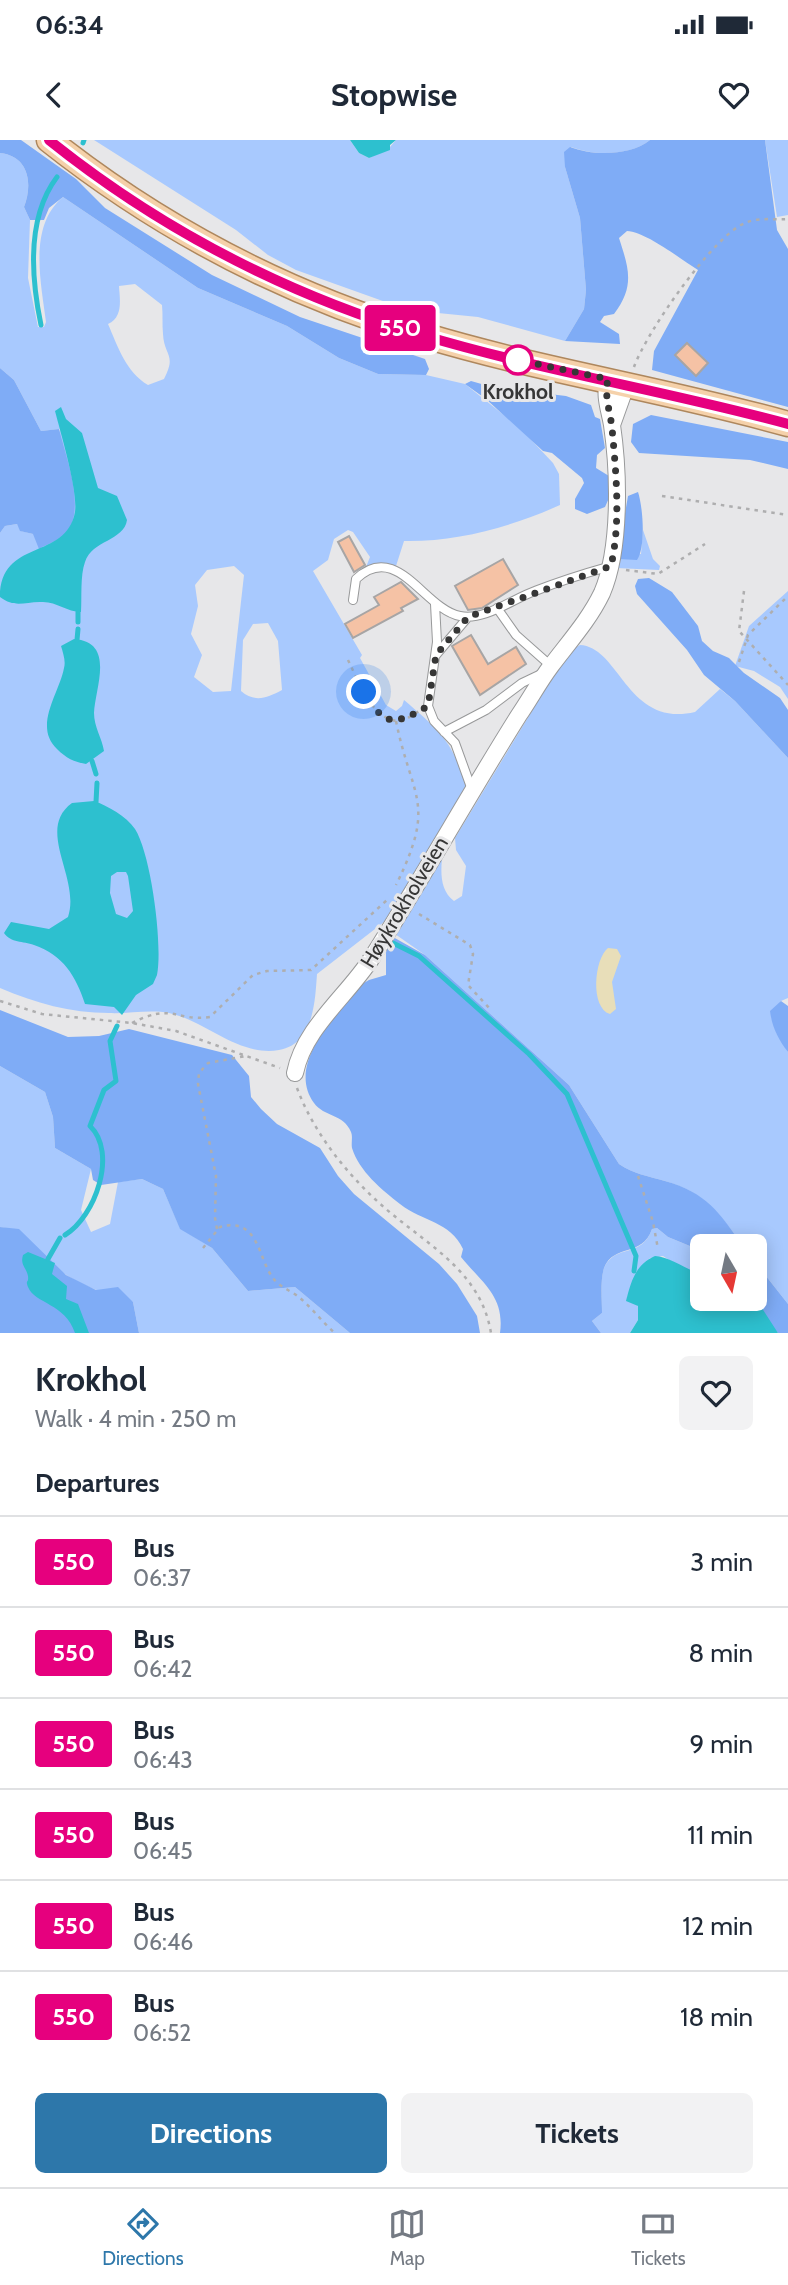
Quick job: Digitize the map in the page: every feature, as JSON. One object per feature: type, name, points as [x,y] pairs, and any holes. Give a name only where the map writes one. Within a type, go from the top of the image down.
[{"type":"main road","points":[[49,140],[113,188],[179,230],[304,292],[424,335],[788,424]]},
{"type":"street","name":"Høykrokholveien","points":[[295,1073],[302,1053],[320,1024],[359,977],[397,901],[549,669],[591,614],[610,569],[617,515],[612,425],[605,394],[617,381]]},
{"type":"lane","points":[[353,600],[354,587],[359,576],[367,571],[385,569],[410,577],[435,604],[447,612],[468,617],[533,592],[610,569]]},
{"type":"lane","points":[[435,604],[436,655],[428,706],[434,721],[455,743],[472,790]]},
{"type":"lane","points":[[444,733],[486,710],[522,682],[549,669],[528,649],[497,608]]},
{"type":"lane","points":[[436,655],[468,617]]},
{"type":"path","points":[[617,381],[710,251],[741,224],[788,219]]},
{"type":"path","points":[[662,496],[788,516]]},
{"type":"path","points":[[610,569],[658,574],[705,544]]},
{"type":"path","points":[[744,591],[738,626],[746,641],[788,685]]},
{"type":"path","points":[[739,662],[754,627],[788,596]]},
{"type":"path","points":[[348,660],[372,705],[384,717],[396,721],[407,719],[428,706]]},
{"type":"path","points":[[395,888],[420,821],[417,789],[396,721]]},
{"type":"path","points":[[132,1023],[167,1012],[210,1017],[253,975],[267,971],[311,970],[378,911],[397,901],[470,945],[473,954],[468,985],[491,1010]]},
{"type":"path","points":[[0,1001],[41,1014],[132,1023],[195,1037],[295,1073],[304,1104],[334,1153],[370,1195],[464,1274],[482,1301],[491,1333]]},
{"type":"path","points":[[217,1229],[216,1176],[200,1100],[199,1073],[208,1063],[246,1056]]},
{"type":"path","points":[[638,1176],[653,1222],[658,1249]]},
{"type":"path","points":[[203,1248],[217,1229],[229,1225],[244,1229],[264,1255],[274,1279],[298,1296],[335,1333]]},
{"type":"shaded area","points":[[0,140],[21,140],[76,179],[105,208],[212,275],[300,317],[425,359],[429,369],[426,375],[378,374],[339,358],[287,326],[198,288],[63,197],[49,208],[44,220],[30,220],[24,207],[28,189],[26,172],[17,159],[0,153]]},
{"type":"shaded area","points":[[94,140],[350,140],[359,153],[369,158],[390,147],[396,140],[650,140],[632,149],[612,153],[590,152],[571,147],[565,167],[580,218],[586,290],[584,309],[565,341],[478,317],[408,310],[296,270],[268,255],[236,230]]},
{"type":"shaded area","points":[[350,140],[396,140],[390,145],[390,150],[369,158],[359,153]]},
{"type":"shaded area","points":[[650,140],[765,140],[777,230],[788,249],[788,407],[652,370],[654,351],[698,270],[635,232],[627,231],[619,238],[628,277],[625,295],[614,314],[604,316],[600,322],[619,334],[620,344],[565,341],[584,309],[586,290],[580,218],[565,167],[564,152],[570,147],[589,152],[622,152]]},
{"type":"shaded area","points":[[765,140],[788,140],[788,215],[777,217]]},
{"type":"shaded area","points":[[0,153],[10,155],[23,165],[28,181],[24,207],[30,220],[28,278],[38,327],[44,327],[46,322],[40,273],[41,239],[52,209],[63,197],[198,288],[287,326],[339,358],[378,374],[426,375],[465,384],[520,428],[553,463],[559,474],[560,505],[541,513],[484,532],[444,539],[404,541],[396,566],[366,567],[370,557],[353,532],[348,530],[334,539],[328,560],[313,571],[362,655],[360,658],[386,705],[396,711],[404,700],[435,728],[455,757],[466,785],[457,807],[384,922],[317,974],[310,1020],[306,1030],[291,1046],[264,1051],[236,1043],[169,1013],[95,1013],[67,1009],[40,1003],[0,988],[0,533],[5,526],[17,524],[21,531],[33,534],[60,429],[41,431],[14,380],[0,368]],"holes":[[[135,284],[162,305],[164,341],[170,360],[164,379],[148,385],[128,366],[108,324],[118,313],[119,286]],[[234,566],[244,575],[231,691],[213,692],[194,677],[202,655],[191,634],[198,606],[195,585],[207,570]],[[268,623],[278,641],[282,690],[261,698],[251,697],[241,691],[243,640],[253,624]]]},
{"type":"shaded area","points":[[0,368],[14,380],[41,431],[59,429],[69,467],[75,508],[73,521],[66,535],[39,549],[33,534],[20,531],[17,524],[5,526],[0,533]]},
{"type":"shaded area","points":[[471,381],[492,387],[566,396],[591,405],[595,417],[600,419],[605,448],[597,455],[596,468],[609,476],[609,498],[605,507],[587,514],[575,509],[575,499],[584,483],[582,478],[552,453],[543,451],[486,399],[465,384]]},
{"type":"shaded area","points":[[61,407],[66,419],[82,433],[98,488],[117,496],[127,520],[120,532],[94,549],[85,562],[81,612],[48,602],[11,603],[0,597],[3,578],[10,566],[21,557],[59,538],[69,527],[75,512],[72,477],[55,411]]},
{"type":"shaded area","points":[[651,415],[788,442],[788,469],[750,460],[639,453],[631,442],[633,424]]},
{"type":"shaded area","points":[[638,492],[643,527],[640,554],[637,560],[619,559],[628,496]]},
{"type":"shaded area","points":[[643,530],[653,559],[660,566],[659,570],[616,568],[618,554],[641,554]]},
{"type":"shaded area","points":[[649,578],[672,592],[698,626],[702,641],[713,651],[729,658],[744,673],[780,698],[788,710],[788,758],[735,701],[704,675],[687,650],[637,594],[635,586],[638,579]]},
{"type":"shaded area","points":[[788,591],[788,699],[780,687],[754,671],[735,666],[749,626]]},
{"type":"shaded area","points":[[74,639],[87,642],[95,648],[99,657],[94,713],[104,751],[86,764],[70,759],[60,752],[50,740],[47,730],[47,720],[65,665],[61,646]]},
{"type":"shaded area","points":[[580,645],[594,649],[639,698],[654,709],[672,714],[695,712],[720,689],[735,701],[788,758],[788,998],[781,1001],[771,1016],[777,1034],[788,1052],[788,1304],[767,1277],[767,1234],[734,1234],[710,1206],[690,1191],[619,1164],[569,1085],[425,955],[395,934],[443,850],[442,877],[445,890],[454,901],[462,896],[466,866],[456,850],[455,838],[532,711],[551,674],[572,650]]},
{"type":"shaded area","points":[[94,801],[111,809],[131,824],[141,841],[151,878],[157,922],[157,975],[153,984],[136,995],[122,1015],[114,1007],[85,1004],[73,976],[61,961],[44,949],[14,940],[4,933],[11,922],[49,929],[68,917],[69,887],[58,841],[58,827],[62,814],[72,803]],"holes":[[[117,872],[126,872],[133,911],[127,918],[116,914],[110,893],[111,876]]]},
{"type":"shaded area","points":[[393,937],[425,955],[569,1085],[619,1164],[692,1191],[711,1205],[734,1234],[690,1234],[690,1246],[668,1237],[657,1228],[652,1229],[642,1244],[614,1255],[604,1268],[602,1313],[592,1321],[601,1333],[500,1333],[501,1320],[495,1300],[461,1257],[463,1249],[458,1240],[443,1227],[400,1204],[372,1179],[355,1156],[348,1126],[318,1108],[307,1088],[309,1057],[326,1027],[357,987],[386,975],[386,942]]},
{"type":"shaded area","points":[[781,1001],[788,1006],[788,1052],[776,1033],[770,1011]]},
{"type":"shaded area","points":[[0,1010],[68,1037],[99,1036],[129,1029],[232,1055],[249,1076],[251,1097],[261,1109],[277,1124],[320,1148],[338,1176],[354,1194],[439,1264],[457,1284],[477,1316],[480,1333],[350,1333],[295,1287],[248,1291],[212,1248],[180,1229],[163,1189],[142,1179],[101,1185],[93,1180],[91,1169],[55,1148],[53,1117],[45,1092],[0,1066]]},
{"type":"shaded area","points":[[0,1066],[45,1092],[53,1117],[55,1148],[91,1169],[81,1210],[91,1232],[110,1224],[118,1182],[142,1179],[163,1189],[180,1228],[212,1248],[248,1291],[295,1287],[350,1333],[139,1333],[133,1302],[76,1281],[58,1270],[30,1240],[0,1227]]},
{"type":"shaded area","points":[[0,1227],[19,1229],[66,1275],[96,1290],[118,1287],[133,1302],[139,1333],[0,1333]]},
{"type":"shaded area","points":[[657,1228],[668,1237],[690,1246],[690,1270],[663,1256],[650,1258],[627,1297],[638,1306],[638,1320],[630,1333],[601,1333],[592,1321],[602,1313],[604,1268],[615,1256],[642,1244],[652,1229]]},
{"type":"shaded area","points":[[28,1252],[55,1263],[52,1274],[67,1286],[66,1299],[78,1304],[89,1333],[75,1333],[58,1310],[32,1293],[27,1285],[28,1276],[22,1261],[23,1255]]},
{"type":"shaded area","points":[[655,1256],[660,1257],[690,1269],[690,1311],[764,1311],[778,1333],[630,1333],[638,1320],[638,1306],[626,1301],[638,1269]]},
{"type":"shaded area","points":[[767,1277],[788,1304],[788,1333],[778,1333],[762,1311],[767,1311]]},
{"type":"sand","points":[[608,948],[617,949],[621,956],[612,982],[616,1009],[610,1014],[599,1003],[596,983],[600,962]]},
{"type":"building","points":[[687,343],[708,363],[696,376],[675,355]]},
{"type":"building","points":[[349,536],[365,565],[354,572],[338,542]]},
{"type":"building","points":[[503,559],[518,585],[482,608],[468,610],[455,586]]},
{"type":"building","points":[[401,582],[418,599],[401,608],[403,611],[353,638],[345,624],[379,605],[374,597]]},
{"type":"building","points":[[471,635],[488,664],[516,647],[526,664],[480,695],[452,646]]},
{"type":"waterway","points":[[41,325],[33,268],[36,229],[47,193],[57,177]]},
{"type":"waterway","points":[[78,612],[78,622]]},
{"type":"waterway","points":[[77,640],[78,629]]},
{"type":"waterway","points":[[92,761],[96,774]]},
{"type":"waterway","points":[[96,802],[97,783]]},
{"type":"waterway","points":[[393,943],[419,956],[529,1054],[567,1094],[636,1256],[634,1271]]},
{"type":"waterway","points":[[65,1235],[86,1214],[99,1184],[102,1152],[98,1138],[90,1126],[104,1090],[116,1081],[110,1041],[117,1026]]},
{"type":"waterway","points":[[48,1259],[60,1238]]},
{"type":"bus line","name":"550","points":[[49,140],[113,188],[189,236],[264,275],[340,307],[424,335],[499,355],[723,406],[788,424]]},
{"type":"place","name":"Krokhol","points":[[518,360]]},
{"type":"route","points":[[364,692],[384,717],[396,721],[407,719],[428,706],[427,697],[436,655],[468,617],[479,616],[516,598],[611,566],[617,515],[612,425],[605,394],[608,379],[518,360]]}]
